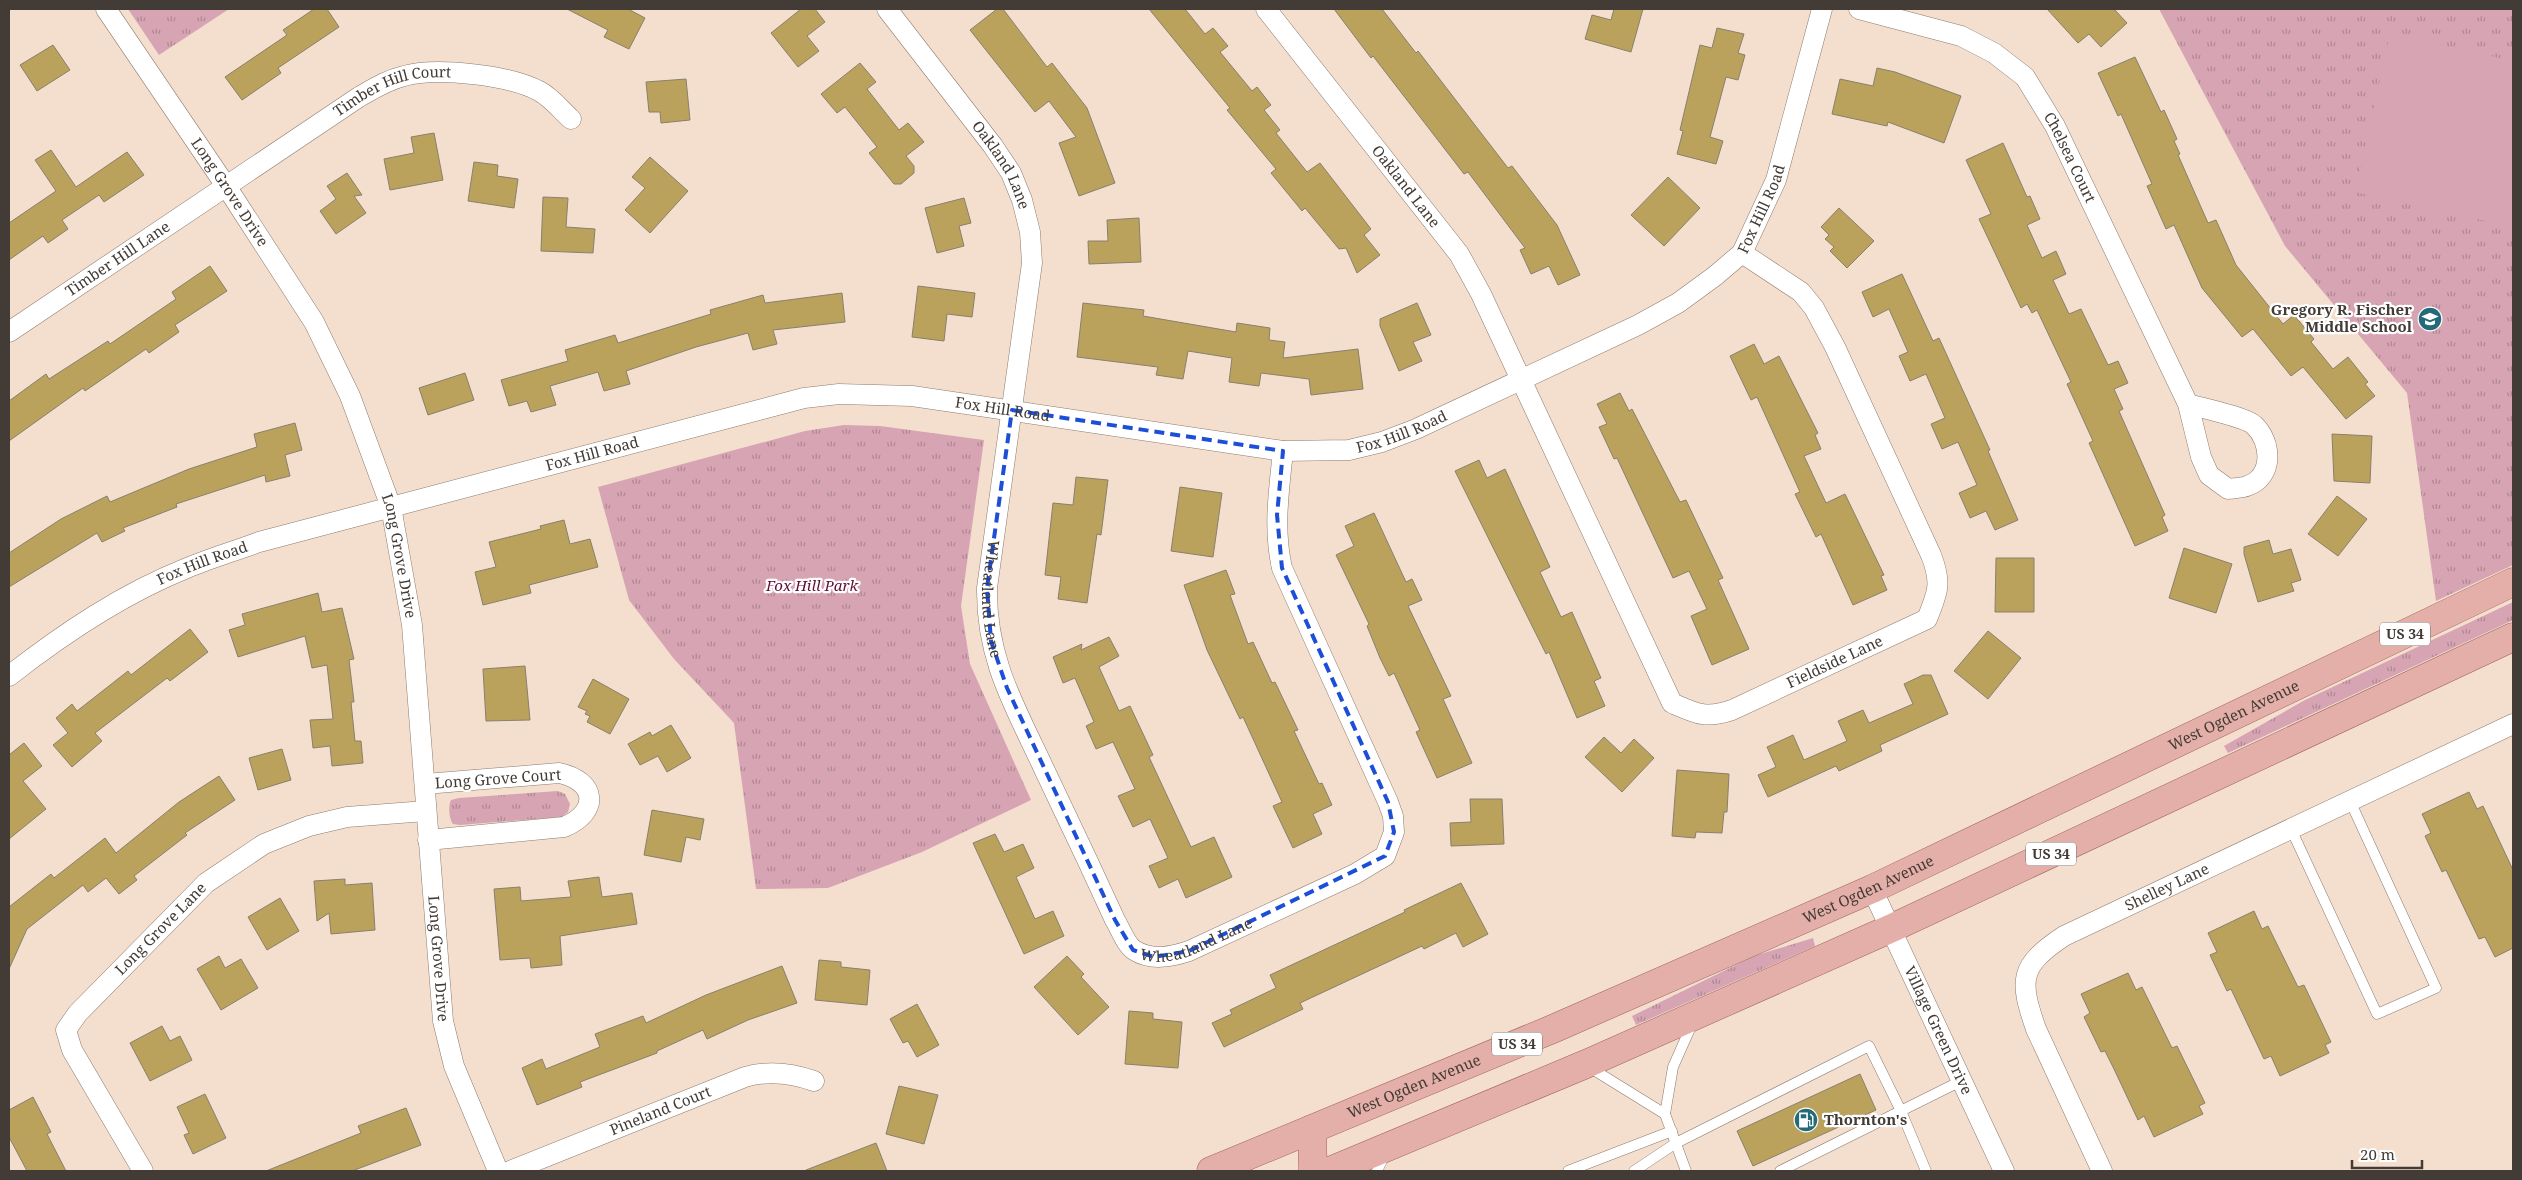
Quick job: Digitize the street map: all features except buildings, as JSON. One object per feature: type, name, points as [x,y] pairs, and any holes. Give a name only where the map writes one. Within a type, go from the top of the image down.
[{"type":"main road","name":"West Ogden Avenue","points":[[1211,1171],[1555,1028],[1872,889],[2513,582]]},
{"type":"main road","name":"US 34","points":[[1330,1171],[1695,1017],[1892,928],[2513,637]]},
{"type":"main road","points":[[1312,1129],[1313,1171]]},
{"type":"street","name":"Long Grove Drive","points":[[106,9],[290,283],[334,361],[366,436],[391,507],[412,625],[443,1021],[454,1066],[498,1171]]},
{"type":"street","name":"Oakland Lane","points":[[887,9],[993,146],[1010,173],[1022,200],[1030,232],[1032,263],[1012,410]]},
{"type":"street","name":"Oakland Lane","points":[[1266,9],[1459,254],[1481,294],[1521,380]]},
{"type":"street","name":"Fox Hill Road","points":[[9,676],[70,630],[130,594],[187,568],[259,542],[804,398],[839,394],[884,393],[1012,410],[1283,451],[1349,450],[1382,442],[1416,429],[1638,325],[1678,303],[1715,276],[1742,253],[1776,180],[1822,9]]},
{"type":"street","name":"Chelsea Court","points":[[1859,9],[1961,36],[1994,53],[2025,77],[2056,126],[2188,404],[2201,456],[2209,476],[2228,488],[2248,486],[2264,473],[2269,454],[2264,438],[2253,424],[2188,404]]},
{"type":"street","name":"Timber Hill Court","points":[[226,186],[359,97],[382,84],[404,75],[446,71],[504,80],[539,91],[571,118]]},
{"type":"street","name":"Timber Hill Lane","points":[[9,332],[226,186]]},
{"type":"street","name":"Fieldside Lane","points":[[1521,380],[1672,703],[1699,715],[1717,715],[1927,619],[1939,591],[1938,574],[1835,347],[1814,308],[1801,292],[1742,253]]},
{"type":"street","name":"Wheatland Lane","points":[[1012,410],[987,588],[987,616],[991,641],[1006,688],[1115,920],[1134,950],[1154,957],[1172,957],[1189,952],[1355,874],[1385,856],[1394,832],[1393,816],[1388,802],[1282,568],[1277,546],[1277,515],[1283,451]]},
{"type":"street","name":"Shelley Lane","points":[[2102,1171],[2036,1029],[2025,986],[2028,967],[2043,950],[2064,936],[2513,724]]},
{"type":"street","name":"Long Grove Court","points":[[425,784],[559,773],[574,776],[585,785],[589,798],[587,812],[577,821],[564,827],[428,840]]},
{"type":"street","name":"Long Grove Lane","points":[[142,1171],[72,1050],[66,1030],[78,1013],[206,883],[264,844],[309,826],[347,817],[426,811]]},
{"type":"street","name":"Village Green Drive","points":[[1872,889],[1892,928],[2004,1171]]},
{"type":"street","name":"Pineland Court","points":[[510,1171],[751,1076],[771,1073],[792,1074],[814,1081]]},
{"type":"lane","points":[[2291,829],[2377,1014],[2436,988],[2350,801]]},
{"type":"lane","points":[[1686,1171],[1665,1114],[1673,1067],[1695,1017]]},
{"type":"lane","points":[[1634,1171],[1676,1143],[1869,1046],[1901,1111],[1926,1171]]},
{"type":"lane","points":[[1586,1064],[1665,1114]]},
{"type":"lane","points":[[1780,1171],[1963,1080]]},
{"type":"lane","points":[[1568,1171],[1672,1131]]},
{"type":"lane","points":[[1377,1171],[1390,1146]]},
{"type":"highlighted area","points":[[1012,410],[1283,451],[1277,515],[1282,568],[1388,802],[1394,832],[1385,856],[1189,951],[1154,957],[1133,950],[1115,920],[1007,688],[991,641],[987,588]]},
{"type":"green space","points":[[128,9],[229,9],[159,55]]},
{"type":"green space","name":"Gregory R. Fischer Middle School","points":[[2159,9],[2513,9],[2513,565],[2436,601],[2407,393],[2285,246]]},
{"type":"green space","points":[[2390,34],[2513,61],[2513,227],[2355,192]]},
{"type":"green space","name":"Fox Hill Park","points":[[844,425],[880,426],[984,440],[961,606],[970,664],[1031,800],[922,852],[828,888],[756,889],[734,723],[674,659],[629,600],[598,487],[805,431]]},
{"type":"green space","points":[[2513,602],[2513,620],[2228,753],[2224,746],[2305,700]]},
{"type":"green space","points":[[558,791],[565,794],[570,804],[568,812],[562,817],[460,825],[453,824],[451,819],[449,809],[451,800]]},
{"type":"green space","points":[[1813,938],[1815,946],[1636,1025],[1632,1016],[1754,956]]},
{"type":"place","name":"Gregory R. Fischer Middle School","points":[[2430,319]]},
{"type":"place","name":"Thornton's","points":[[1806,1120]]}]
